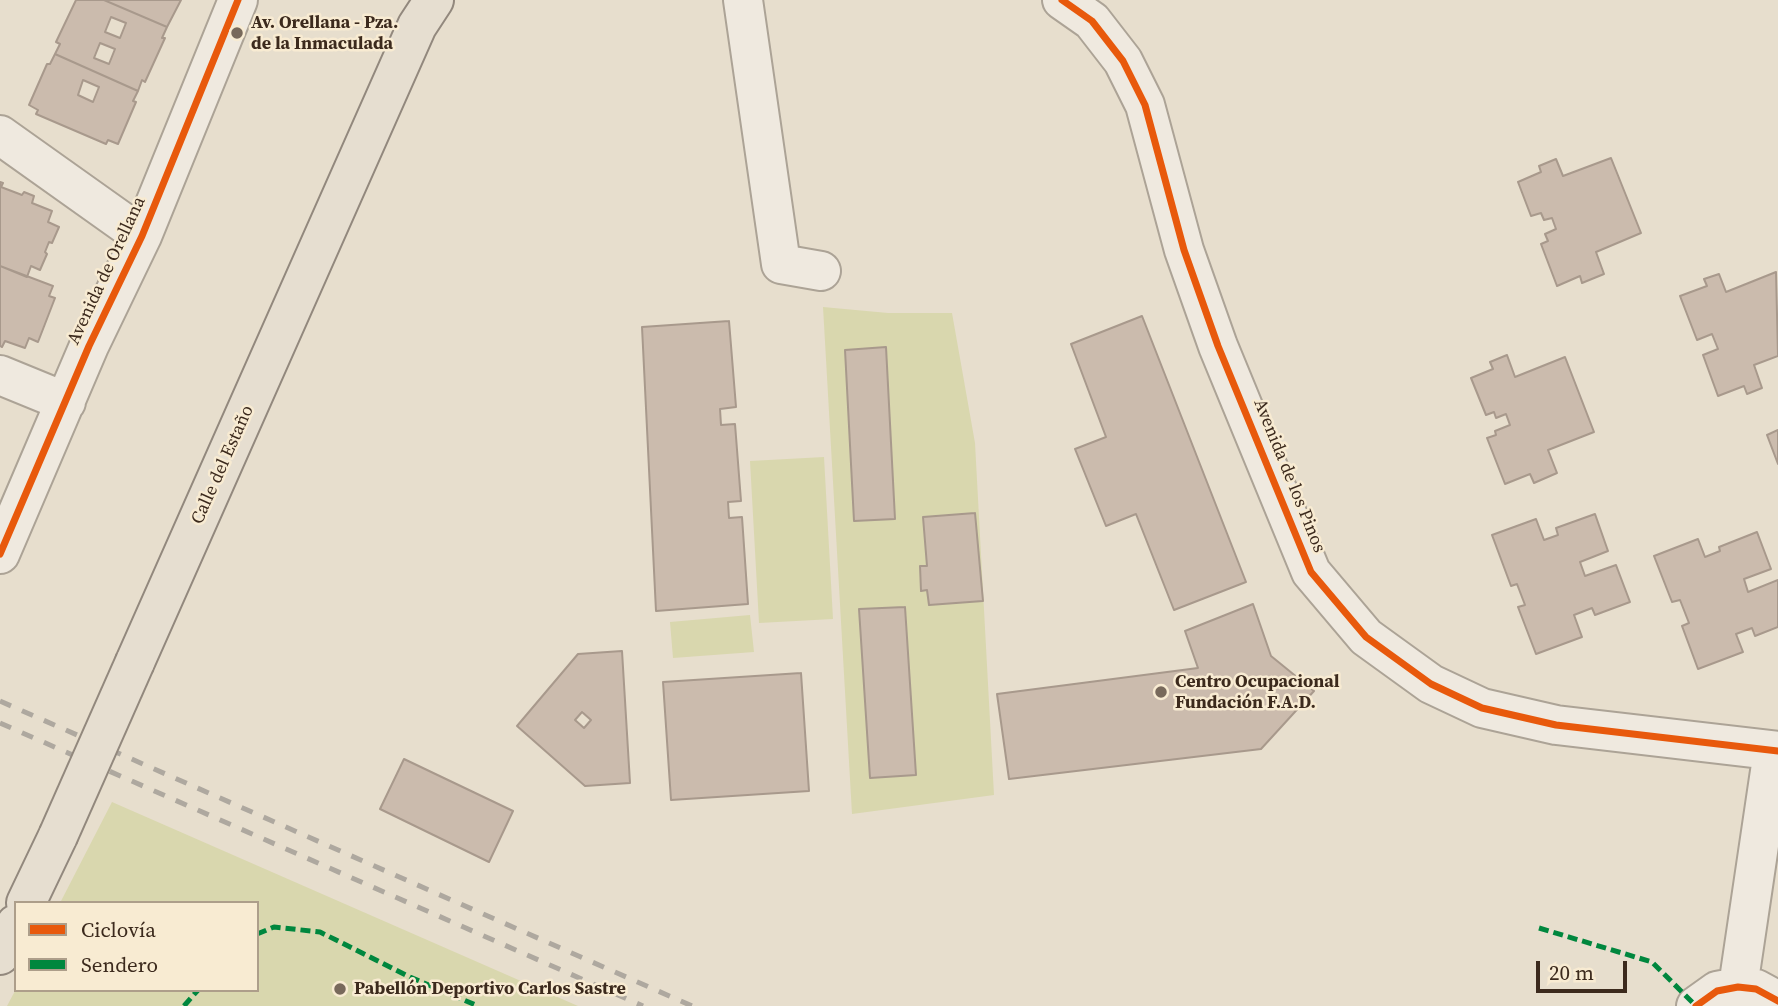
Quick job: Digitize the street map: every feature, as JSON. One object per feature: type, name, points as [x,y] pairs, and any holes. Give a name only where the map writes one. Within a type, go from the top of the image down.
[{"type":"main road","name":"Calle del Estaño","points":[[27,901],[423,9]]},
{"type":"main road","points":[[0,955],[14,928]]},
{"type":"street","name":"Avenida de Orellana","points":[[0,554],[89,346],[142,236],[238,0]]},
{"type":"street","points":[[743,0],[781,264],[821,271]]},
{"type":"street","name":"Avenida de los Pinos","points":[[1062,0],[1092,21],[1123,61],[1145,104],[1184,250],[1218,346],[1311,572],[1366,637],[1431,684],[1482,708],[1556,725],[1775,751]]},
{"type":"street","points":[[0,135],[142,236]]},
{"type":"street","points":[[0,375],[66,402]]},
{"type":"street","points":[[1696,1006],[1717,991],[1763,987],[1775,751]]},
{"type":"shaded area","points":[[823,307],[888,313],[952,313],[975,443],[994,795],[852,814]],"holes":[[[886,348],[895,518],[895,519],[845,350]],[[975,513],[983,601],[929,605],[927,590],[921,590],[920,567],[927,566],[923,517]],[[905,607],[916,775],[870,778],[859,609]]]},
{"type":"shaded area","points":[[824,457],[833,619],[759,623],[750,461]]},
{"type":"shaded area","points":[[750,615],[754,652],[673,658],[670,622]]},
{"type":"shaded area","points":[[112,802],[578,1006],[7,1006],[14,992],[259,992],[259,901],[61,901]]},
{"type":"building","points":[[76,0],[104,0],[167,27],[162,38],[165,38],[145,82],[142,80],[138,91],[55,54],[60,44],[56,42]],"holes":[[[111,17],[126,23],[120,38],[105,32]],[[100,43],[115,49],[109,64],[94,58]]]},
{"type":"building","points":[[104,0],[181,0],[167,27]]},
{"type":"building","points":[[55,54],[138,91],[118,144],[108,140],[106,144],[36,114],[38,110],[29,105],[47,64],[50,64]],"holes":[[[83,80],[99,87],[93,102],[78,95]]]},
{"type":"building","points":[[1611,158],[1641,233],[1596,252],[1604,274],[1582,283],[1580,276],[1557,286],[1541,244],[1548,241],[1545,234],[1556,229],[1552,218],[1544,220],[1541,213],[1531,216],[1518,182],[1541,172],[1539,166],[1556,159],[1563,176]]},
{"type":"building","points":[[0,182],[3,183],[1,187],[22,195],[24,192],[34,196],[32,203],[52,211],[48,222],[59,227],[52,243],[49,242],[40,270],[31,266],[27,277],[0,266]]},
{"type":"building","points":[[0,266],[53,286],[49,296],[55,298],[38,342],[29,338],[25,348],[5,341],[2,347],[0,346]]},
{"type":"building","points":[[1776,272],[1778,356],[1754,365],[1762,388],[1747,394],[1744,386],[1718,396],[1703,355],[1718,349],[1712,334],[1697,340],[1680,296],[1707,286],[1704,279],[1719,274],[1726,292]]},
{"type":"building","points":[[1142,316],[1246,582],[1174,610],[1136,514],[1106,526],[1075,449],[1106,437],[1071,344]]},
{"type":"building","points":[[729,321],[736,407],[720,409],[721,425],[735,424],[741,501],[728,502],[729,518],[742,517],[748,604],[656,611],[642,327]]},
{"type":"building","points":[[886,347],[895,519],[854,521],[845,350]]},
{"type":"building","points":[[1507,355],[1515,377],[1565,357],[1594,432],[1548,450],[1557,473],[1534,483],[1530,474],[1505,484],[1487,438],[1496,435],[1495,431],[1510,425],[1506,414],[1496,418],[1494,412],[1486,415],[1471,378],[1493,369],[1490,362]]},
{"type":"building","points":[[1778,430],[1778,464],[1767,435]]},
{"type":"building","points":[[975,513],[983,601],[929,605],[927,590],[921,591],[920,566],[927,566],[923,517]]},
{"type":"building","points":[[1595,514],[1608,551],[1580,562],[1585,576],[1616,565],[1630,602],[1595,615],[1592,608],[1574,615],[1582,637],[1536,654],[1518,607],[1525,605],[1517,584],[1511,586],[1492,535],[1536,519],[1544,540],[1558,535],[1556,528]]},
{"type":"building","points":[[1757,532],[1771,569],[1744,579],[1748,592],[1778,580],[1778,627],[1755,636],[1752,628],[1736,634],[1743,652],[1698,669],[1682,626],[1689,623],[1680,600],[1672,602],[1654,556],[1698,539],[1705,557],[1720,551],[1719,547]]},
{"type":"building","name":"Centro Ocupacional Fundación F.A.D.","points":[[1253,604],[1271,656],[1314,691],[1261,749],[1009,779],[997,694],[1198,668],[1185,631]]},
{"type":"building","points":[[905,607],[916,775],[870,778],[859,609]]},
{"type":"building","points":[[622,651],[630,783],[585,786],[517,726],[578,654]],"holes":[[[582,712],[591,720],[584,728],[575,720]]]},
{"type":"building","points":[[801,673],[809,791],[671,800],[663,682]]},
{"type":"building","points":[[404,759],[513,811],[489,862],[380,809]]},
{"type":"railway","points":[[0,701],[692,1006]]},
{"type":"railway","points":[[0,723],[643,1006]]},
{"type":"marked path","points":[[259,933],[274,927],[320,932],[410,977],[478,1006]]},
{"type":"marked path","points":[[1539,928],[1652,962],[1696,1006]]},
{"type":"marked path","points":[[184,1006],[196,992]]},
{"type":"cycle path","points":[[0,554],[89,346],[142,236],[238,0]]},
{"type":"cycle path","points":[[1062,0],[1092,21],[1123,61],[1145,105],[1184,250],[1218,346],[1311,572],[1366,637],[1431,684],[1482,708],[1556,725],[1778,751]]},
{"type":"cycle path","points":[[1696,1006],[1717,991],[1738,987],[1756,989],[1778,1001]]},
{"type":"place","name":"Av. Orellana - Pza. de la Inmaculada","points":[[237,33]]},
{"type":"place","name":"Centro Ocupacional Fundación F.A.D.","points":[[1161,692]]},
{"type":"place","name":"Pabellón Deportivo Carlos Sastre","points":[[340,989]]}]
